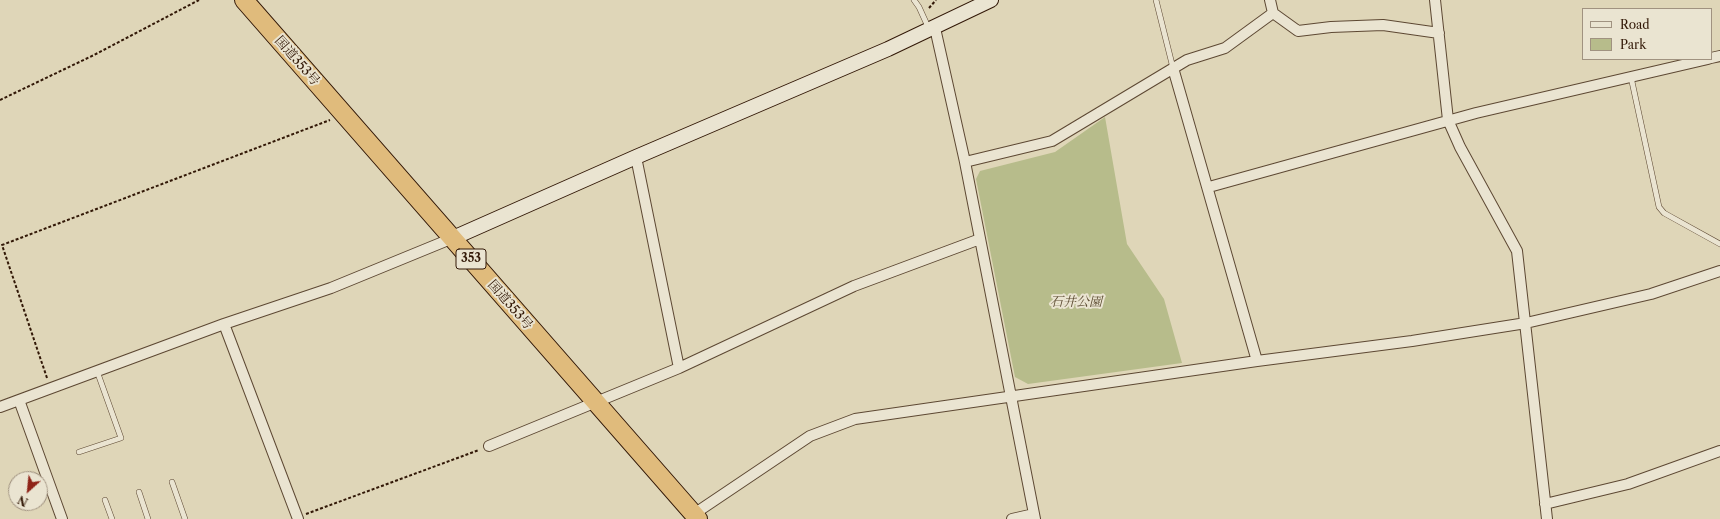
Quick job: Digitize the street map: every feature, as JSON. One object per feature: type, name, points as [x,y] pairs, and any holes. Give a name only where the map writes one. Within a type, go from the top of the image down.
[{"type":"highway","name":"国道353号","points":[[244,0],[696,517]]},
{"type":"street","points":[[0,407],[224,324],[330,288],[453,238],[636,156],[932,29],[991,0]]},
{"type":"street","points":[[1270,0],[1273,13],[1298,31],[1331,27],[1383,25],[1439,33]]},
{"type":"street","points":[[1435,0],[1448,120],[1460,147],[1517,251],[1547,519]]},
{"type":"street","points":[[965,162],[1052,141],[1173,68],[1188,60],[1225,48],[1273,13]]},
{"type":"street","points":[[932,29],[965,162],[1034,517],[1012,519]]},
{"type":"street","points":[[1209,187],[1448,120],[1706,60]]},
{"type":"street","points":[[1173,68],[1209,187],[1258,361]]},
{"type":"street","points":[[636,156],[679,368]]},
{"type":"street","points":[[489,446],[679,368],[854,286],[980,239]]},
{"type":"street","points":[[696,517],[810,436],[856,419],[1258,361],[1412,341],[1526,323],[1651,294],[1720,271]]},
{"type":"street","points":[[224,324],[296,518]]},
{"type":"street","points":[[19,400],[62,519]]},
{"type":"street","points":[[1545,504],[1628,484],[1720,451]]},
{"type":"lane","points":[[914,0],[920,7],[932,29]]},
{"type":"lane","points":[[1156,0],[1173,68]]},
{"type":"lane","points":[[1631,77],[1659,207],[1664,213],[1720,244]]},
{"type":"lane","points":[[79,452],[121,438],[97,371]]},
{"type":"lane","points":[[172,482],[185,519]]},
{"type":"lane","points":[[139,492],[148,519]]},
{"type":"lane","points":[[105,500],[112,519]]},
{"type":"path","points":[[0,100],[94,55],[199,0]]},
{"type":"path","points":[[51,389],[2,245],[345,114]]},
{"type":"path","points":[[296,518],[489,446]]},
{"type":"green space","name":"石井公園","points":[[1105,117],[1127,244],[1164,299],[1182,363],[1028,384],[1015,377],[976,179],[980,171],[1055,152]]}]
